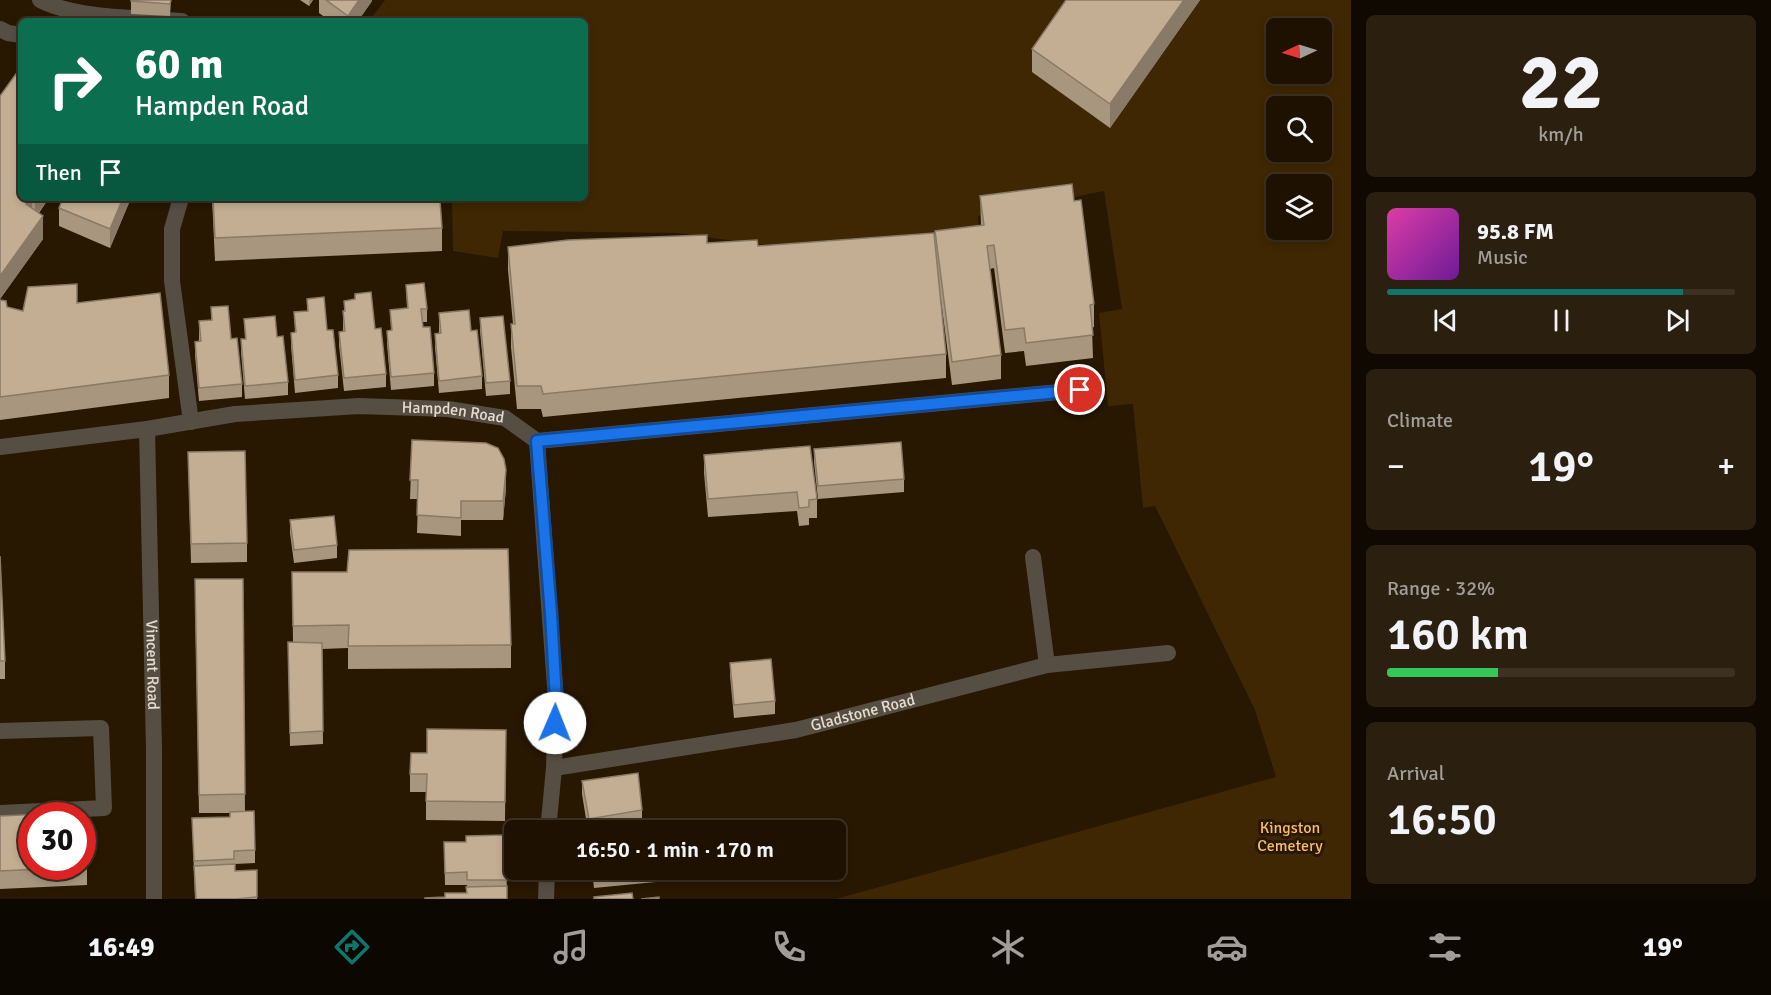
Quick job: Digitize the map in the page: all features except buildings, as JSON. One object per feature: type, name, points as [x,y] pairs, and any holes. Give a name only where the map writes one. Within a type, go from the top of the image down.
[{"type":"street","points":[[40,0],[50,5],[94,14],[144,18]]},
{"type":"street","points":[[0,28],[8,33],[18,35]]},
{"type":"street","points":[[180,201],[172,229],[172,281],[191,422]]},
{"type":"street","points":[[549,820],[554,768],[556,700],[537,441],[1080,390]]},
{"type":"street","name":"Hampden Road","points":[[0,447],[147,429],[236,414],[359,406],[448,409],[505,418],[537,441]]},
{"type":"street","name":"Vincent Road","points":[[147,429],[154,749],[154,899]]},
{"type":"street","points":[[1033,557],[1047,665]]},
{"type":"street","name":"Gladstone Road","points":[[554,768],[796,730],[1047,665],[1168,653]]},
{"type":"street","points":[[0,731],[101,728],[104,808],[0,813]]},
{"type":"street","points":[[546,899],[547,880]]},
{"type":"green space","name":"Kingston Cemetery","points":[[385,0],[1351,0],[1351,899],[836,899],[1276,777],[1255,710],[1155,506],[1143,508],[1133,404],[1108,406],[1099,313],[1122,309],[1104,191],[978,216],[980,245],[785,248],[677,233],[503,231],[498,258],[453,251],[452,201],[588,201],[588,18],[371,18]]},
{"type":"route","points":[[555,723],[556,700],[551,614],[537,441],[1080,390]]}]
